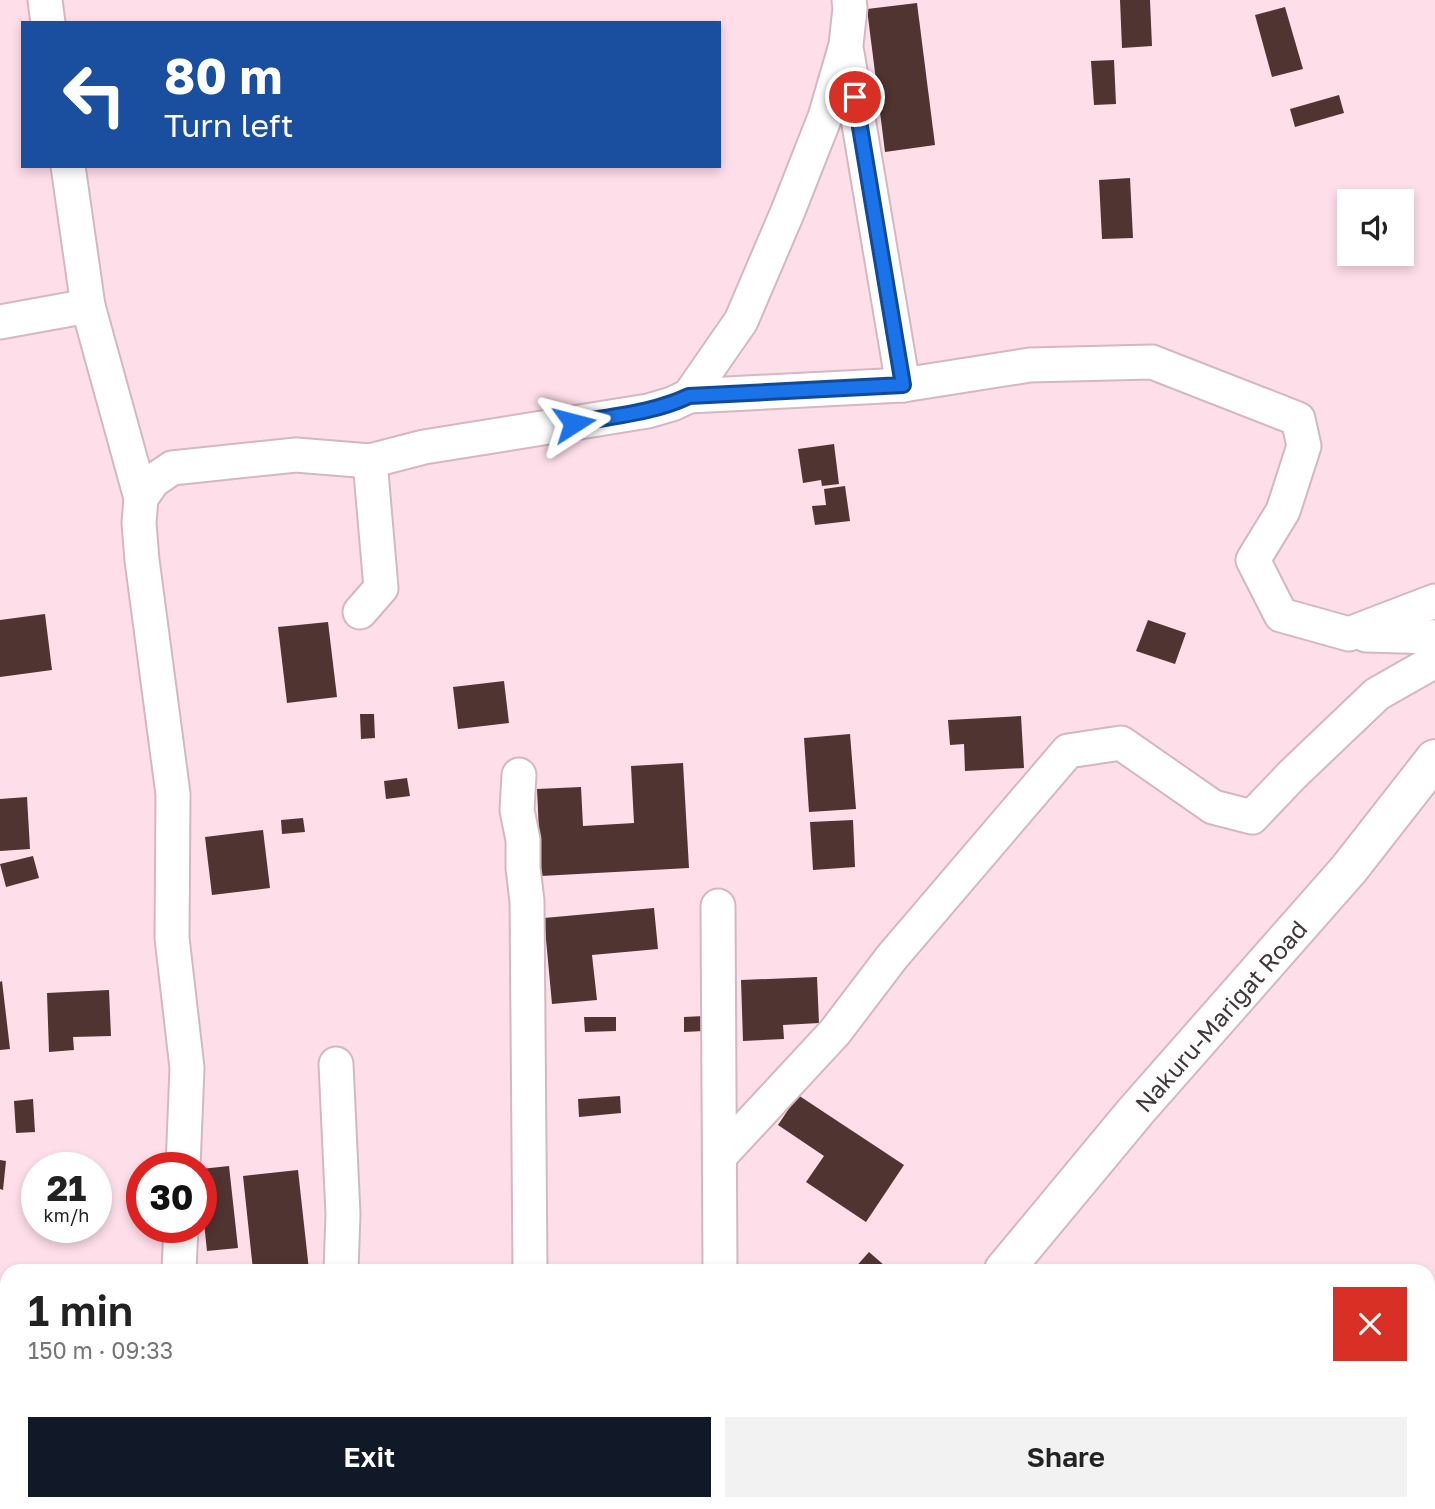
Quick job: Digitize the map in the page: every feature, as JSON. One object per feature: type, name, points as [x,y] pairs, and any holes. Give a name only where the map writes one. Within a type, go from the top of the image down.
[{"type":"main road","name":"Nakuru-Marigat Road","points":[[1009,1264],[1136,1111],[1349,869],[1435,759]]},
{"type":"street","points":[[45,0],[48,21]]},
{"type":"street","points":[[689,396],[741,321],[788,211],[825,117],[846,45],[849,0]]},
{"type":"street","points":[[846,45],[903,385]]},
{"type":"street","points":[[68,168],[88,306],[141,498],[139,523],[142,560],[173,794],[172,938],[187,1068],[184,1152]]},
{"type":"street","points":[[0,322],[88,306]]},
{"type":"street","points":[[141,498],[153,481],[172,468],[296,454],[370,461],[424,447],[648,411],[689,396],[903,385],[1030,365],[1152,362],[1298,419],[1304,446],[1296,472],[1283,511],[1253,560],[1281,615],[1349,634],[1435,637]]},
{"type":"street","points":[[360,612],[381,588],[370,461]]},
{"type":"street","points":[[1349,634],[1435,601]]},
{"type":"street","points":[[720,1156],[835,1032],[892,957],[1068,751],[1121,743],[1213,807],[1252,817],[1377,694],[1435,661]]},
{"type":"street","points":[[519,775],[517,810],[523,840],[527,901],[530,1264]]},
{"type":"street","points":[[718,906],[720,1264]]},
{"type":"street","points":[[335,1064],[343,1214],[341,1264]]},
{"type":"street","points":[[179,1264],[180,1243]]},
{"type":"building","points":[[1120,0],[1150,0],[1152,46],[1122,48]]},
{"type":"building","points":[[917,3],[935,145],[885,152],[867,9]]},
{"type":"building","points":[[1285,7],[1303,69],[1272,77],[1255,15]]},
{"type":"building","points":[[1114,60],[1116,104],[1094,105],[1091,61]]},
{"type":"building","points":[[1339,95],[1344,113],[1295,127],[1290,109]]},
{"type":"building","points":[[1130,178],[1133,238],[1102,239],[1099,180]]},
{"type":"building","points":[[834,444],[839,484],[822,486],[821,480],[803,483],[798,449]]},
{"type":"building","points":[[845,486],[850,521],[815,525],[812,506],[826,505],[824,489]]},
{"type":"building","points":[[45,614],[52,670],[0,677],[0,620]]},
{"type":"building","points":[[1148,620],[1186,633],[1175,664],[1136,651]]},
{"type":"building","points":[[328,622],[337,697],[287,703],[278,627]]},
{"type":"building","points":[[504,681],[509,723],[458,729],[453,687]]},
{"type":"building","points":[[360,714],[374,714],[375,738],[361,739]]},
{"type":"building","points":[[1021,716],[1024,768],[965,771],[964,744],[950,745],[948,720]]},
{"type":"building","points":[[850,734],[856,809],[809,812],[804,738]]},
{"type":"building","points":[[683,763],[689,868],[541,876],[537,789],[581,787],[583,826],[634,823],[631,766]]},
{"type":"building","points":[[407,778],[410,796],[386,799],[384,781]]},
{"type":"building","points":[[27,797],[30,849],[0,851],[0,799]]},
{"type":"building","points":[[303,818],[305,832],[282,834],[281,820]]},
{"type":"building","points":[[853,820],[855,867],[813,870],[810,822]]},
{"type":"building","points":[[263,830],[270,888],[212,895],[205,837]]},
{"type":"building","points":[[33,856],[39,878],[6,887],[0,864]]},
{"type":"building","points":[[654,908],[658,949],[592,955],[597,1000],[552,1004],[544,918]]},
{"type":"building","points":[[817,977],[819,1023],[783,1025],[784,1039],[743,1041],[741,980]]},
{"type":"building","points":[[2,981],[10,1049],[0,1050],[0,982]]},
{"type":"building","points":[[109,990],[111,1036],[73,1037],[74,1050],[49,1052],[47,993]]},
{"type":"building","points":[[704,1016],[704,1031],[684,1032],[684,1017]]},
{"type":"building","points":[[584,1017],[616,1017],[616,1031],[585,1032]]},
{"type":"building","points":[[798,1095],[904,1165],[866,1222],[806,1182],[824,1156],[778,1125]]},
{"type":"building","points":[[620,1096],[621,1113],[579,1117],[578,1099]]},
{"type":"building","points":[[33,1099],[35,1132],[16,1133],[14,1101]]},
{"type":"building","points":[[0,1160],[6,1161],[3,1190],[0,1189]]},
{"type":"building","points":[[229,1166],[238,1248],[207,1251],[206,1243],[217,1243],[217,1167]]},
{"type":"building","points":[[298,1170],[308,1264],[252,1264],[243,1176]]},
{"type":"building","points":[[869,1252],[883,1264],[858,1264]]},
{"type":"route","points":[[574,423],[648,411],[689,396],[903,385],[855,97]]}]
